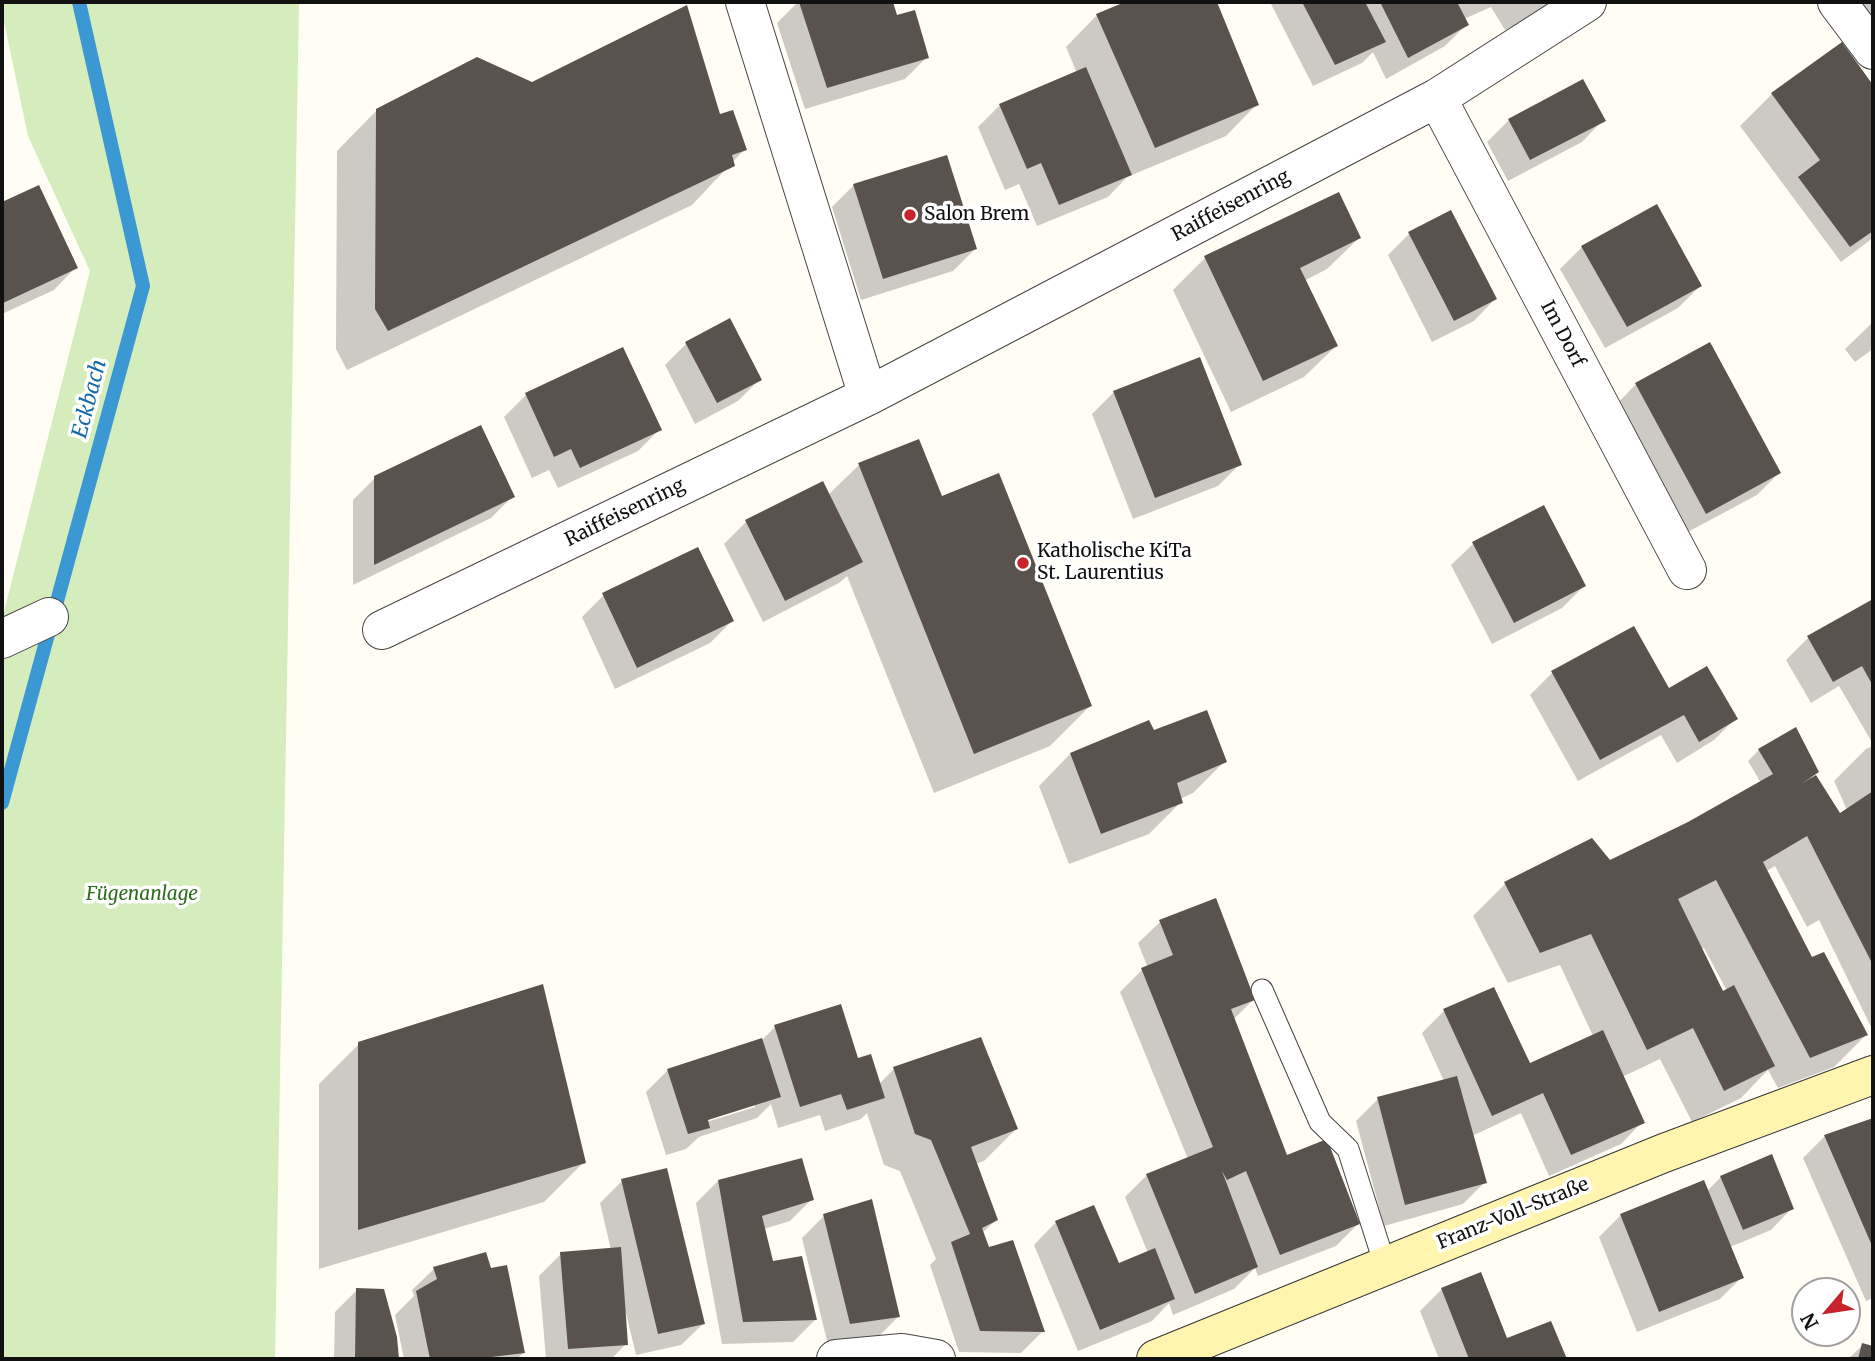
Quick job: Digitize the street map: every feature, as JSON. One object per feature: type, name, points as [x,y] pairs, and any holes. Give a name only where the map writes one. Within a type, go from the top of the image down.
[{"type":"main road","name":"Franz-Voll-Straße","points":[[1156,1359],[1664,1153],[1873,1075]]},
{"type":"street","points":[[745,2],[868,396]]},
{"type":"street","name":"Raiffeisenring","points":[[382,630],[868,396],[1437,98],[1587,2]]},
{"type":"street","points":[[1837,2],[1873,50]]},
{"type":"street","name":"Im Dorf","points":[[1437,98],[1687,570]]},
{"type":"street","points":[[2,639],[49,617]]},
{"type":"street","points":[[836,1359],[902,1353],[936,1359]]},
{"type":"lane","points":[[1262,990],[1320,1122],[1348,1149],[1385,1265]]},
{"type":"green space","name":"Fügenanlage","points":[[2,2],[299,2],[275,1359],[2,1359],[2,620],[90,271],[28,136]]},
{"type":"building","points":[[799,2],[893,2],[897,15],[915,10],[929,58],[827,88]]},
{"type":"building","points":[[1125,2],[1217,2],[1259,105],[1155,148],[1096,14]]},
{"type":"building","points":[[1302,2],[1365,2],[1386,42],[1335,65]]},
{"type":"building","points":[[1380,2],[1457,2],[1469,25],[1408,58]]},
{"type":"building","points":[[687,5],[720,114],[733,110],[747,150],[732,155],[735,166],[388,331],[375,309],[376,109],[477,57],[532,82]]},
{"type":"building","points":[[1842,42],[1873,85],[1873,231],[1850,247],[1798,177],[1820,160],[1771,93]]},
{"type":"building","points":[[1086,67],[1132,175],[1059,205],[1041,163],[1027,169],[999,104]]},
{"type":"building","points":[[1583,79],[1606,121],[1530,160],[1508,119]]},
{"type":"building","points":[[947,155],[977,249],[883,279],[853,184]]},
{"type":"building","points":[[39,185],[78,268],[3,303],[2,202]]},
{"type":"building","points":[[1339,192],[1361,238],[1300,268],[1338,346],[1263,381],[1204,256]]},
{"type":"building","points":[[1657,204],[1702,286],[1627,327],[1581,246]]},
{"type":"building","points":[[1451,210],[1497,299],[1454,321],[1408,232]]},
{"type":"building","points":[[730,318],[762,380],[717,403],[685,342]]},
{"type":"building","points":[[1710,342],[1781,473],[1706,514],[1635,383]]},
{"type":"building","points":[[623,347],[662,430],[580,468],[571,449],[554,457],[525,393]]},
{"type":"building","points":[[1200,357],[1242,465],[1155,498],[1113,391]]},
{"type":"building","points":[[481,425],[515,497],[374,565],[374,476]]},
{"type":"building","points":[[919,439],[942,496],[999,473],[1092,706],[974,754],[858,463]]},
{"type":"building","points":[[823,481],[863,562],[785,601],[745,520]]},
{"type":"building","points":[[1544,505],[1586,586],[1514,623],[1472,542]]},
{"type":"building","points":[[698,547],[734,621],[637,668],[602,593]]},
{"type":"building","points":[[1873,599],[1873,686],[1862,666],[1833,682],[1807,636]]},
{"type":"building","points":[[1634,626],[1669,688],[1707,666],[1738,719],[1699,742],[1684,715],[1600,760],[1551,671]]},
{"type":"building","points":[[1207,710],[1227,762],[1177,783],[1183,803],[1101,834],[1070,753],[1149,720],[1154,730]]},
{"type":"building","points":[[1796,727],[1819,772],[1801,784],[1816,775],[1840,813],[1873,791],[1873,965],[1807,836],[1763,862],[1812,957],[1824,952],[1868,1035],[1810,1058],[1716,880],[1678,899],[1723,991],[1734,985],[1775,1066],[1724,1091],[1693,1028],[1647,1050],[1591,934],[1540,953],[1504,882],[1592,838],[1610,860],[1688,822],[1773,774],[1758,749]]},
{"type":"building","points":[[1216,898],[1255,1000],[1231,1009],[1287,1155],[1327,1139],[1360,1224],[1280,1255],[1246,1171],[1227,1180],[1222,1171],[1258,1267],[1195,1294],[1146,1174],[1213,1147],[1141,968],[1173,955],[1159,920]]},
{"type":"building","points":[[543,984],[586,1163],[358,1230],[358,1042]]},
{"type":"building","points":[[1494,987],[1530,1063],[1603,1030],[1645,1123],[1571,1155],[1543,1093],[1492,1116],[1443,1009]]},
{"type":"building","points":[[841,1004],[858,1058],[871,1054],[885,1098],[847,1110],[841,1094],[800,1107],[774,1025]]},
{"type":"building","points":[[981,1037],[1018,1129],[971,1147],[998,1220],[982,1228],[989,1247],[1013,1240],[1045,1332],[980,1331],[951,1242],[970,1234],[931,1140],[915,1134],[893,1067]]},
{"type":"building","points":[[762,1038],[781,1097],[708,1120],[710,1128],[688,1134],[667,1069]]},
{"type":"building","points":[[1457,1076],[1487,1183],[1405,1205],[1377,1097]]},
{"type":"building","points":[[1873,1118],[1873,1248],[1824,1135]]},
{"type":"building","points":[[1772,1154],[1794,1209],[1743,1230],[1720,1176]]},
{"type":"building","points":[[802,1158],[814,1200],[762,1216],[773,1261],[802,1256],[817,1320],[743,1322],[718,1180]]},
{"type":"building","points":[[667,1168],[705,1324],[658,1334],[621,1179]]},
{"type":"building","points":[[1704,1180],[1744,1278],[1659,1312],[1620,1214]]},
{"type":"building","points":[[872,1199],[900,1317],[850,1324],[823,1214]]},
{"type":"building","points":[[1094,1205],[1119,1263],[1155,1248],[1175,1299],[1100,1330],[1055,1221]]},
{"type":"building","points":[[621,1247],[628,1345],[568,1349],[560,1252]]},
{"type":"building","points":[[486,1252],[491,1268],[507,1265],[525,1353],[474,1359],[430,1359],[416,1291],[437,1279],[433,1267]]},
{"type":"building","points":[[1481,1272],[1507,1338],[1551,1321],[1567,1359],[1469,1359],[1441,1288]]},
{"type":"building","points":[[356,1288],[384,1289],[397,1337],[399,1359],[355,1359]]},
{"type":"building","points":[[1862,1343],[1873,1346],[1873,1359],[1858,1359]]},
{"type":"waterway","name":"Eckbach","points":[[2,803],[143,286],[79,2]]},
{"type":"place","name":"Salon Brem","points":[[910,215]]},
{"type":"place","name":"Katholische KiTa St. Laurentius","points":[[1023,563]]}]
